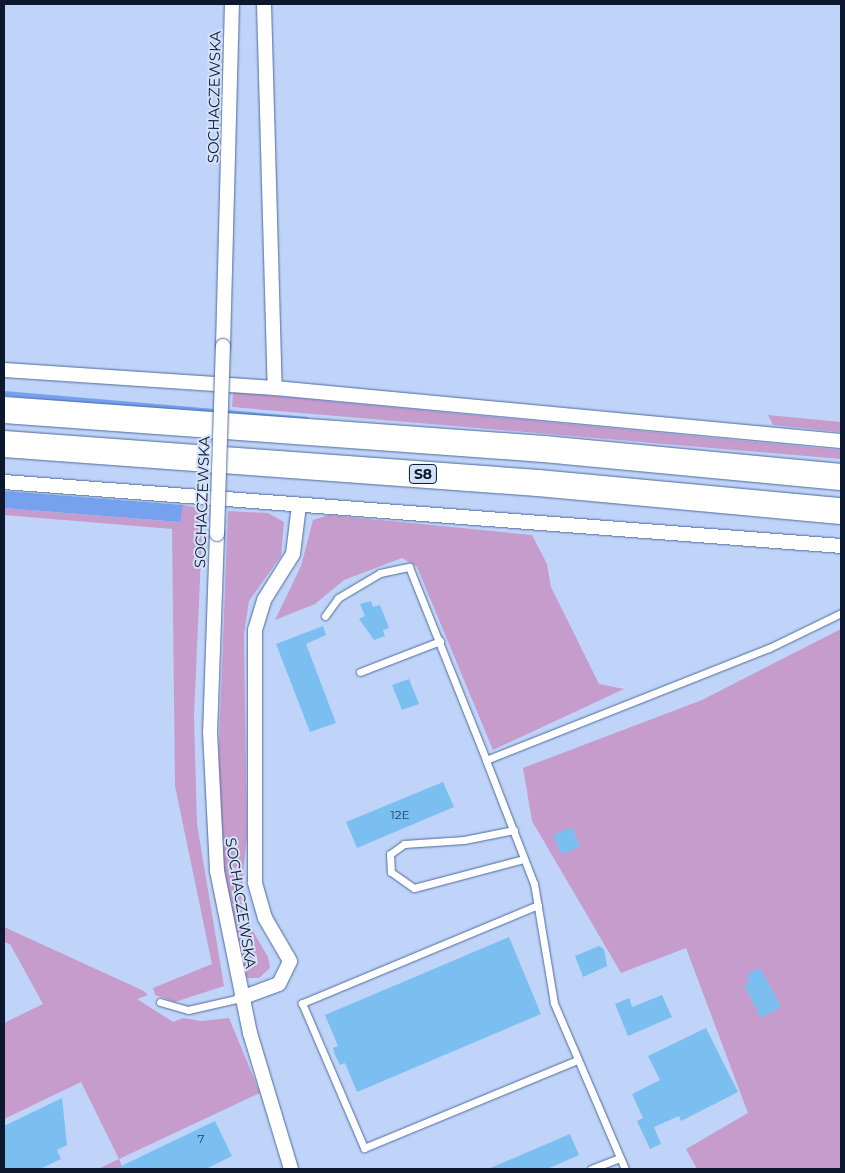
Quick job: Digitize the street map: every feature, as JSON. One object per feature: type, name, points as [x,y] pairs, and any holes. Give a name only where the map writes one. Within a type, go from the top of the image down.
[{"type":"highway","name":"S8","points":[[4,410],[544,449],[841,477]]},
{"type":"highway","name":"S8","points":[[4,444],[538,482],[841,511]]},
{"type":"street","name":"SOCHACZEWSKA","points":[[232,4],[210,796],[217,871],[242,998],[291,1169]]},
{"type":"street","points":[[264,4],[274,388]]},
{"type":"street","points":[[4,370],[274,388],[841,442]]},
{"type":"street","points":[[4,482],[841,546]]},
{"type":"street","name":"SOCHACZEWSKA","points":[[242,998],[279,984],[290,961],[265,918],[255,882],[255,630],[264,600],[293,554],[299,505]]},
{"type":"lane","points":[[325,616],[338,598],[372,578],[398,566],[409,567],[440,640],[524,859],[538,905],[554,1003],[625,1169]]},
{"type":"lane","points":[[486,760],[769,648],[841,613]]},
{"type":"lane","points":[[360,672],[440,640]]},
{"type":"lane","points":[[514,830],[464,840],[404,844],[390,854],[391,872],[414,888],[524,859]]},
{"type":"lane","points":[[538,905],[302,1004],[364,1148],[577,1060]]},
{"type":"lane","points":[[160,1002],[188,1010],[242,998]]},
{"type":"lane","points":[[591,1169],[620,1158]]},
{"type":"shaded area","points":[[233,392],[841,450],[841,459],[232,407]]},
{"type":"shaded area","points":[[768,415],[841,422],[841,432],[773,425]]},
{"type":"shaded area","points":[[183,505],[203,509],[194,717],[197,824],[224,986],[175,1002],[155,995],[153,988],[212,964],[175,786],[172,529],[4,515],[4,508],[179,522]]},
{"type":"shaded area","points":[[228,511],[268,513],[284,522],[281,556],[249,601],[244,634],[247,835],[241,897],[243,914],[268,957],[270,968],[259,978],[247,978],[236,955],[220,841],[218,769]]},
{"type":"shaded area","points":[[329,515],[532,535],[547,564],[551,587],[599,684],[624,689],[493,750],[417,567],[402,558],[344,580],[315,604],[275,620],[301,566],[313,520]]},
{"type":"shaded area","points":[[841,629],[841,1169],[697,1169],[686,1149],[748,1113],[686,948],[621,973],[532,821],[523,768],[702,700]]},
{"type":"shaded area","points":[[4,927],[144,991],[148,995],[137,999],[173,1022],[183,1018],[201,1021],[229,1018],[260,1093],[119,1159],[81,1082],[4,1119],[4,1023],[43,1004],[10,944],[4,942]]},
{"type":"shaded area","points":[[119,1159],[123,1169],[98,1169]]},
{"type":"water","points":[[4,491],[183,505],[180,522],[4,508]]},
{"type":"building","points":[[371,601],[373,607],[380,605],[389,628],[383,630],[385,636],[374,640],[359,619],[365,616],[360,604]]},
{"type":"building","points":[[323,626],[326,635],[306,644],[336,723],[310,732],[276,644]]},
{"type":"building","points":[[409,679],[419,704],[402,710],[392,685]]},
{"type":"building","points":[[443,782],[454,807],[357,848],[346,822]]},
{"type":"building","points":[[572,827],[580,847],[561,854],[553,835]]},
{"type":"building","points":[[509,937],[541,1014],[357,1092],[345,1063],[340,1065],[335,1055],[333,1048],[338,1046],[325,1015]]},
{"type":"building","points":[[599,946],[604,949],[607,966],[583,977],[575,956]]},
{"type":"building","points":[[760,968],[781,1007],[761,1018],[744,985],[750,981],[746,975]]},
{"type":"building","points":[[662,995],[672,1017],[628,1036],[615,1004],[629,998],[632,1007]]},
{"type":"building","points":[[706,1028],[738,1092],[681,1121],[679,1116],[654,1127],[661,1144],[650,1149],[637,1121],[643,1118],[632,1094],[660,1080],[648,1056]]},
{"type":"building","points":[[62,1098],[67,1145],[57,1150],[61,1159],[40,1169],[4,1169],[4,1126]]},
{"type":"building","points":[[215,1121],[232,1156],[206,1169],[115,1169]]},
{"type":"building","points":[[570,1134],[579,1155],[547,1169],[488,1169]]},
{"type":"waterway","points":[[4,393],[306,419]]}]
